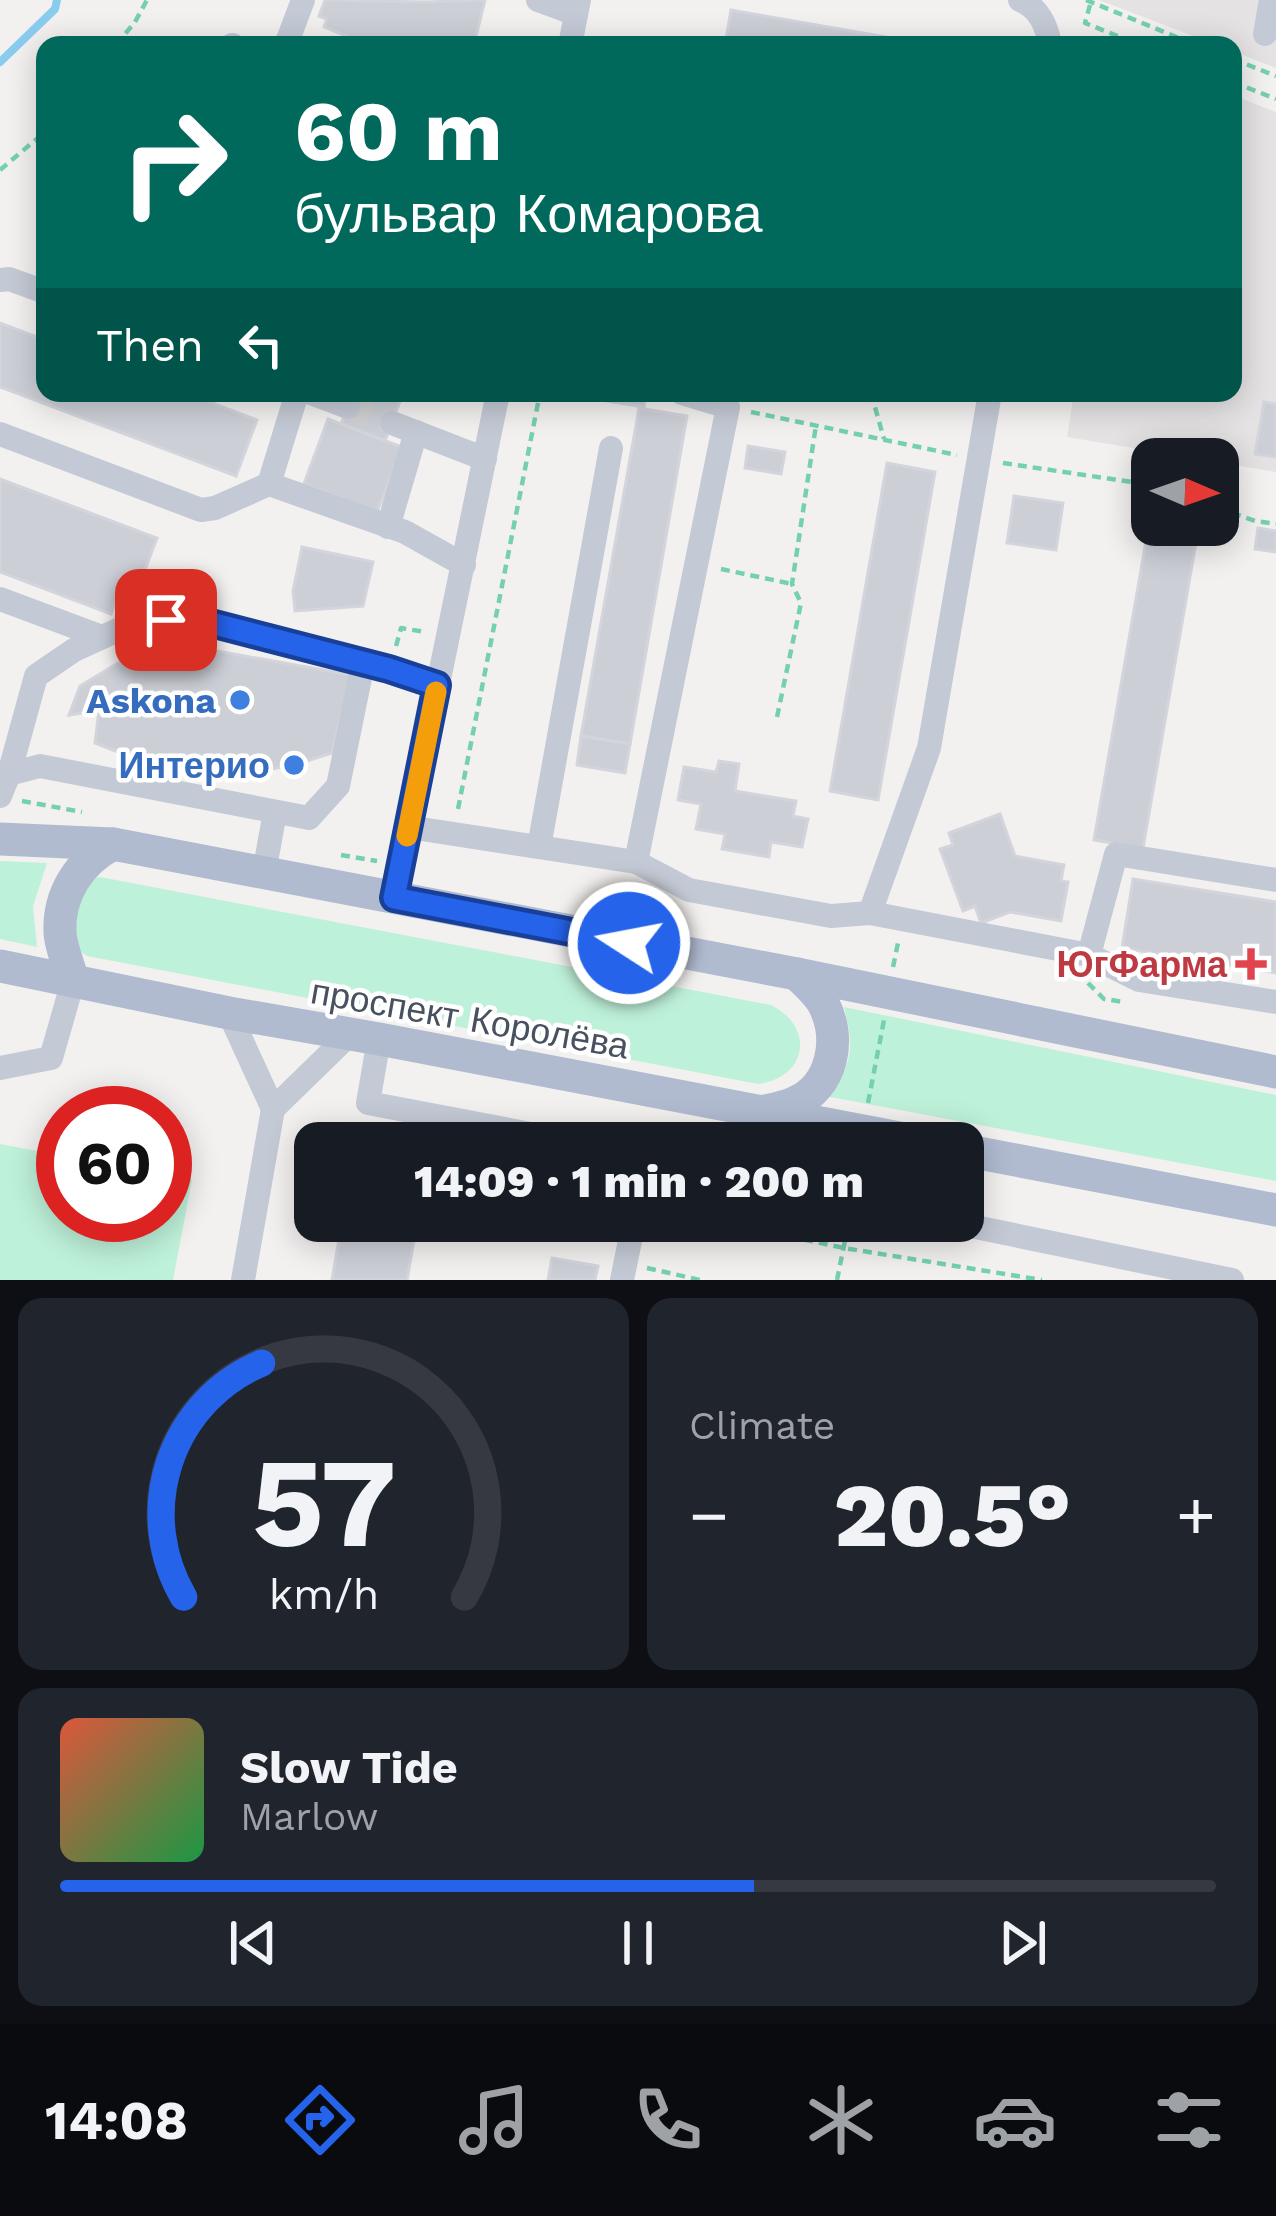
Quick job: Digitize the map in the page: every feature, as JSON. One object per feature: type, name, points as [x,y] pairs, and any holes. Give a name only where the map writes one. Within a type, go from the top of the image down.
[{"type":"main road","points":[[0,839],[113,844],[797,974],[1276,1072]]},
{"type":"main road","points":[[73,981],[60,933],[64,900],[77,872],[113,844]]},
{"type":"main road","name":"проспект Королёва","points":[[0,966],[816,1122]]},
{"type":"main road","points":[[763,1112],[797,1102],[819,1086],[833,1057],[833,1025],[821,998],[797,974]]},
{"type":"main road","points":[[984,1154],[1276,1210]]},
{"type":"street","points":[[289,36],[303,0]]},
{"type":"street","points":[[538,0],[578,7]]},
{"type":"street","points":[[1020,0],[1043,20],[1047,36]]},
{"type":"street","points":[[1265,34],[1271,0]]},
{"type":"street","points":[[0,280],[36,289]]},
{"type":"street","points":[[269,484],[294,402]]},
{"type":"street","points":[[335,402],[348,407]]},
{"type":"street","points":[[394,898],[496,402]]},
{"type":"street","points":[[636,862],[728,407],[712,402]]},
{"type":"street","points":[[870,913],[928,748],[988,402]]},
{"type":"street","points":[[388,527],[404,428],[485,459]]},
{"type":"street","points":[[0,434],[201,510],[269,484],[405,532],[464,565]]},
{"type":"street","points":[[539,847],[611,448]]},
{"type":"street","points":[[0,599],[102,638]]},
{"type":"street","points":[[4,785],[37,676],[74,650],[118,630],[166,620],[203,621],[437,685]]},
{"type":"street","points":[[4,785],[40,766],[309,818],[338,786],[363,663]]},
{"type":"street","points":[[264,873],[275,812]]},
{"type":"street","points":[[409,827],[636,862],[689,890],[831,916],[870,913],[1089,955],[1139,980],[1276,1002]]},
{"type":"street","points":[[1089,955],[1116,854],[1276,880]]},
{"type":"street","points":[[0,1067],[51,1058],[73,981]]},
{"type":"street","points":[[229,1013],[273,1109],[243,1280]]},
{"type":"street","points":[[273,1109],[364,1037]]},
{"type":"street","points":[[364,1037],[368,1103],[468,1122]]},
{"type":"street","points":[[984,1229],[1232,1280]]},
{"type":"path","points":[[123,36],[147,0]]},
{"type":"path","points":[[1117,36],[1084,23],[1089,2],[1174,36]]},
{"type":"path","points":[[1242,63],[1276,76]]},
{"type":"path","points":[[1242,86],[1276,99]]},
{"type":"path","points":[[0,170],[36,140]]},
{"type":"path","points":[[453,834],[538,402]]},
{"type":"path","points":[[873,402],[884,440]]},
{"type":"path","points":[[728,407],[979,459],[1131,482]]},
{"type":"path","points":[[778,716],[801,603],[792,584],[816,425]]},
{"type":"path","points":[[1239,515],[1276,524]]},
{"type":"path","points":[[696,564],[792,584]]},
{"type":"path","points":[[389,669],[401,628],[450,637]]},
{"type":"path","points":[[865,1122],[902,920]]},
{"type":"path","points":[[816,1242],[1042,1280]]},
{"type":"path","points":[[837,1280],[845,1242]]},
{"type":"path","points":[[624,1271],[700,1280]]},
{"type":"shaded area","points":[[1099,0],[1276,0],[1276,68],[1242,55],[1242,36],[1193,36]]},
{"type":"shaded area","points":[[1242,99],[1276,112],[1276,472],[1239,466],[1239,438],[1131,438],[1131,448],[1067,437],[1073,402],[1242,402]]},
{"type":"green space","points":[[0,861],[47,863],[33,906],[37,947],[0,939]]},
{"type":"green space","points":[[100,877],[771,1005],[795,1026],[800,1050],[787,1072],[758,1084],[87,956],[74,948],[62,911],[87,880]]},
{"type":"green space","points":[[844,1007],[1276,1095],[1276,1181],[984,1126],[984,1122],[825,1096],[846,1065],[849,1033]]},
{"type":"green space","points":[[0,1144],[36,1151],[36,1242],[180,1242],[173,1280],[0,1280]]},
{"type":"building","points":[[325,0],[485,0],[476,36],[346,36],[324,27],[327,19],[319,16]]},
{"type":"building","points":[[731,10],[880,36],[727,36]]},
{"type":"building","points":[[0,323],[36,337],[36,401],[0,387]]},
{"type":"building","points":[[40,402],[210,402],[257,420],[236,476]]},
{"type":"building","points":[[350,402],[400,402],[385,441],[341,424]]},
{"type":"building","points":[[1264,402],[1276,404],[1276,457],[1255,454]]},
{"type":"building","points":[[639,408],[687,416],[630,744],[581,736]]},
{"type":"building","points":[[328,419],[402,447],[377,512],[304,484]]},
{"type":"building","points":[[748,446],[785,452],[781,474],[745,468]]},
{"type":"building","points":[[887,463],[935,472],[878,800],[830,791]]},
{"type":"building","points":[[0,479],[157,538],[135,596],[119,590],[111,614],[0,572]]},
{"type":"building","points":[[1014,496],[1063,503],[1056,550],[1007,543]]},
{"type":"building","points":[[1258,528],[1276,531],[1276,552],[1255,549]]},
{"type":"building","points":[[1145,546],[1195,546],[1143,848],[1094,840]]},
{"type":"building","points":[[302,547],[373,562],[363,606],[295,611],[293,591]]},
{"type":"building","points":[[173,643],[351,675],[332,753],[254,772],[213,772],[172,768],[95,743],[99,710],[69,715],[80,686],[133,654],[141,667]]},
{"type":"building","points":[[581,736],[630,744],[625,773],[577,765]]},
{"type":"building","points":[[719,761],[739,764],[735,791],[796,801],[793,816],[808,819],[802,847],[771,842],[769,857],[722,849],[725,834],[696,829],[701,804],[678,800],[684,767],[716,772]]},
{"type":"building","points":[[1000,814],[1015,856],[1064,865],[1061,881],[1068,882],[1061,921],[1010,912],[981,923],[975,906],[963,911],[940,849],[953,845],[949,833]]},
{"type":"building","points":[[1133,879],[1276,902],[1276,973],[1122,948]]},
{"type":"building","points":[[338,1242],[414,1242],[407,1280],[332,1280]]},
{"type":"building","points":[[552,1258],[598,1266],[595,1280],[548,1280]]},
{"type":"waterway","points":[[0,62],[55,9],[57,0]]},
{"type":"tunnel","points":[[348,407],[392,423]]},
{"type":"slow traffic","points":[[407,836],[436,692]]},
{"type":"place","name":"Askona","points":[[240,700]]},
{"type":"place","name":"Интерио","points":[[294,765]]},
{"type":"place","name":"ЮгФарма","points":[[1251,964]]},
{"type":"route","points":[[166,620],[203,621],[437,685],[394,898],[629,943]]}]
